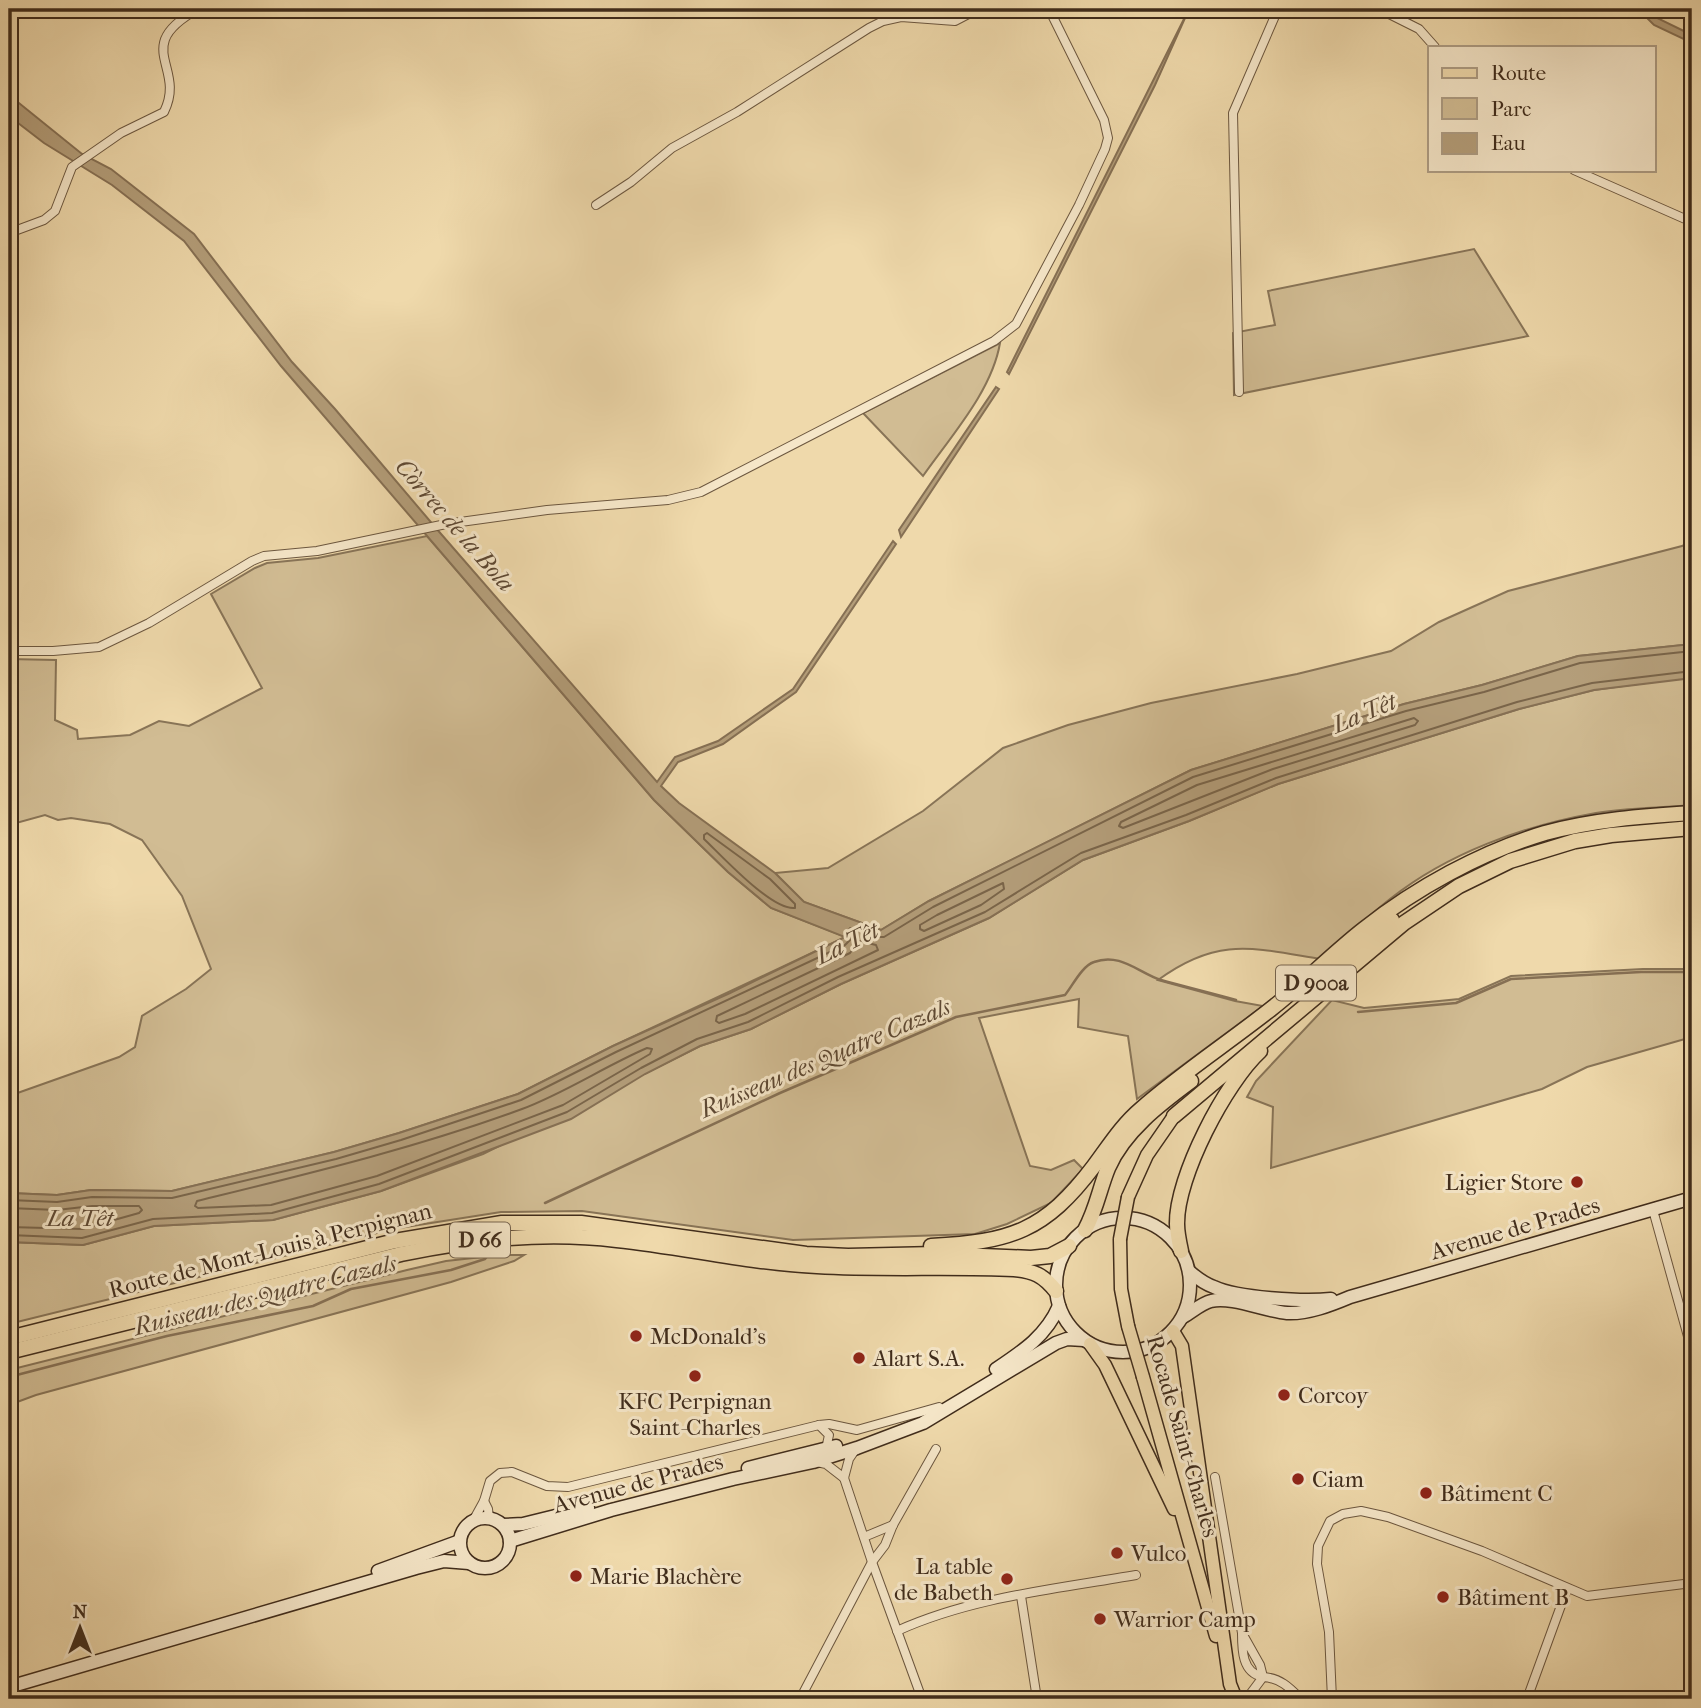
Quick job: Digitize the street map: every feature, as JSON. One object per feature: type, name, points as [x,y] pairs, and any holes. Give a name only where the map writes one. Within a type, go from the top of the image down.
[{"type":"highway","name":"D 900a","points":[[1174,1116],[1191,1093],[1342,961],[1426,892],[1469,864],[1545,834],[1591,823],[1692,813]]},
{"type":"highway","name":"D 900a","points":[[1174,1116],[1404,923],[1459,886],[1530,854],[1574,841],[1692,828]]},
{"type":"highway","points":[[769,1248],[842,1251],[970,1244],[1026,1230],[1048,1216],[1074,1192],[1128,1119],[1159,1092],[1272,1008],[1364,929],[1412,895],[1469,864]]},
{"type":"highway","points":[[1085,1230],[1096,1210],[1110,1165],[1145,1118],[1235,1048],[1412,895]]},
{"type":"highway","points":[[1181,1251],[1177,1223],[1181,1198],[1192,1162],[1229,1088],[1255,1056],[1379,944]]},
{"type":"highway","name":"Route de Mont-Louis à Perpignan","points":[[9,1338],[395,1241],[502,1223],[581,1223],[806,1254],[962,1261]]},
{"type":"highway","name":"Route de Mont-Louis à Perpignan","points":[[9,1352],[401,1254],[443,1245],[499,1238],[564,1236],[617,1240],[730,1257],[819,1266],[962,1261]]},
{"type":"highway","name":"D 66","points":[[962,1261],[1049,1256],[1069,1246]]},
{"type":"highway","name":"D 66","points":[[962,1261],[1035,1271],[1045,1278],[1057,1298]]},
{"type":"main road","name":"Rocade Saint-Charles","points":[[1174,1116],[1147,1155],[1128,1197],[1119,1240],[1121,1289],[1128,1326],[1234,1699]]},
{"type":"main road","name":"Avenue de Prades","points":[[1183,1317],[1211,1301],[1226,1300],[1264,1310],[1290,1313],[1326,1307],[1350,1297],[1692,1198]]},
{"type":"main road","points":[[1087,1342],[1104,1350],[1129,1352],[1153,1345],[1173,1331],[1183,1317],[1189,1303],[1190,1272],[1181,1251],[1157,1228],[1137,1220],[1105,1220],[1085,1230],[1069,1246],[1061,1259],[1057,1298],[1068,1325],[1087,1342],[1105,1365],[1194,1558]]},
{"type":"main road","name":"Avenue de Prades","points":[[1190,1272],[1216,1288],[1238,1293],[1322,1300],[1350,1297]]},
{"type":"main road","name":"Avenue de Prades","points":[[503,1525],[523,1524],[826,1449],[871,1435],[939,1407],[1033,1343],[1048,1329],[1057,1298]]},
{"type":"main road","points":[[1173,1331],[1182,1346],[1230,1684]]},
{"type":"main road","name":"Avenue de Prades","points":[[510,1541],[611,1510],[813,1462],[857,1448],[923,1423],[1056,1343],[1067,1339],[1087,1342]]},
{"type":"main road","points":[[9,1687],[444,1561],[469,1563],[484,1569],[500,1564],[509,1553],[510,1541],[503,1525],[489,1518],[473,1521],[462,1533],[460,1549],[469,1563]]},
{"type":"main road","points":[[300,1601],[460,1541]]},
{"type":"street","points":[[9,233],[44,220],[55,211],[72,167],[121,133],[164,111],[170,91],[162,52],[163,40],[169,29],[198,9]]},
{"type":"street","points":[[498,9],[507,13],[516,9]]},
{"type":"street","points":[[596,205],[631,182],[672,148],[737,112],[869,28],[883,21],[908,16],[942,22],[955,21],[978,9]]},
{"type":"street","points":[[9,651],[52,652],[99,647],[149,623],[264,556],[317,551],[446,524],[548,510],[668,500],[701,492],[994,341],[1016,324],[1079,205],[1108,138],[1104,120],[1049,9]]},
{"type":"street","points":[[1239,392],[1233,113],[1278,9]]},
{"type":"street","points":[[1379,9],[1419,29],[1434,46]]},
{"type":"street","points":[[1579,172],[1692,222]]},
{"type":"street","points":[[1653,1210],[1692,1351]]},
{"type":"street","points":[[473,1521],[484,1501],[490,1481],[500,1473],[512,1472],[547,1486],[568,1487],[819,1425],[829,1424],[857,1430],[939,1407]]},
{"type":"street","points":[[819,1425],[829,1435],[826,1449]]},
{"type":"street","points":[[844,1478],[849,1459],[857,1448]]},
{"type":"street","points":[[800,1699],[872,1562],[885,1545],[892,1525],[936,1449]]},
{"type":"street","points":[[813,1462],[826,1464],[844,1478],[922,1699]]},
{"type":"street","points":[[1215,1477],[1242,1633],[1261,1665],[1262,1677],[1250,1699]]},
{"type":"street","points":[[484,1501],[489,1518]]},
{"type":"street","points":[[1332,1699],[1329,1632],[1317,1564],[1318,1546],[1330,1521],[1343,1514],[1361,1511],[1388,1517],[1482,1551],[1587,1596],[1692,1583]]},
{"type":"street","points":[[864,1537],[892,1525]]},
{"type":"street","points":[[897,1631],[967,1604],[1136,1575]]},
{"type":"street","points":[[1527,1699],[1567,1589]]},
{"type":"street","points":[[1021,1596],[1037,1699]]},
{"type":"street","points":[[1262,1677],[1284,1683],[1301,1699]]},
{"type":"green space","points":[[1474,249],[1528,336],[1234,395],[1233,333],[1275,325],[1268,291]]},
{"type":"green space","points":[[1000,343],[996,361],[980,396],[923,476],[863,413]]},
{"type":"green space","points":[[427,536],[654,800],[728,872],[771,908],[846,937],[613,1046],[518,1094],[399,1133],[334,1152],[172,1191],[91,1190],[57,1195],[9,1193],[9,1096],[119,1057],[135,1047],[142,1016],[186,989],[211,969],[182,896],[142,840],[110,824],[71,818],[58,820],[45,815],[9,825],[9,659],[56,660],[55,720],[77,730],[78,739],[130,735],[159,721],[189,726],[262,688],[211,594],[267,563],[318,558]]},
{"type":"green space","points":[[1692,540],[1692,644],[1578,656],[1482,685],[1404,704],[1191,770],[929,901],[881,930],[804,902],[775,873],[828,868],[923,811],[1003,748],[1068,725],[1151,703],[1297,674],[1391,651],[1439,622],[1508,591],[1682,546]]},
{"type":"green space","points":[[1692,678],[1692,805],[1596,813],[1541,825],[1487,844],[1436,868],[1413,883],[1381,906],[1320,959],[1275,951],[1236,949],[1218,951],[1179,966],[1158,980],[1263,1006],[1137,1099],[1128,1036],[1078,1027],[1079,999],[979,1018],[1030,1166],[1051,1170],[1074,1160],[1083,1169],[1051,1203],[1007,1224],[975,1234],[793,1240],[582,1211],[501,1212],[393,1229],[9,1324],[9,1242],[83,1245],[154,1226],[273,1220],[381,1191],[483,1154],[700,1046],[751,1029],[841,984],[989,918],[1083,860],[1189,821],[1278,784],[1519,709],[1594,690]]},
{"type":"green space","points":[[1692,969],[1692,1037],[1587,1067],[1542,1089],[1271,1168],[1273,1107],[1247,1097],[1256,1081],[1332,1000],[1364,1008],[1439,1001],[1459,999],[1511,976]]},
{"type":"green space","points":[[524,1255],[514,1261],[451,1282],[36,1395],[9,1405],[9,1370],[407,1270],[446,1261]]},
{"type":"water","points":[[1189,9],[1155,85],[1009,374],[1007,372]]},
{"type":"water","points":[[1638,9],[1646,9],[1657,18],[1692,35],[1692,43],[1654,25]]},
{"type":"water","name":"La Têt","points":[[9,95],[82,154],[111,169],[194,234],[292,362],[657,782],[675,757],[718,741],[793,689],[893,541],[896,544],[796,692],[723,744],[678,762],[661,786],[679,803],[775,873],[804,902],[881,930],[929,901],[1191,770],[1404,704],[1482,685],[1578,656],[1692,644],[1692,678],[1594,690],[1519,709],[1278,784],[1189,821],[1083,860],[989,918],[841,984],[751,1029],[700,1046],[645,1074],[571,1119],[381,1191],[273,1220],[154,1226],[83,1245],[9,1242],[9,1193],[57,1195],[91,1190],[172,1191],[334,1152],[399,1133],[518,1094],[613,1046],[845,937],[771,908],[728,872],[654,800],[281,366],[184,241],[112,185],[44,143],[9,116]]},
{"type":"water","points":[[996,387],[999,389],[901,537],[899,530]]},
{"type":"waterway","points":[[1391,9],[1418,25]]},
{"type":"waterway","points":[[1423,29],[1438,46]]},
{"type":"waterway","name":"Ruisseau des Quatre Cazals","points":[[545,1203],[780,1093],[956,1017],[1065,995],[1082,972],[1094,962],[1121,961],[1161,980],[1236,1000]]},
{"type":"waterway","name":"Ruisseau des Quatre Cazals","points":[[1358,1012],[1456,1003],[1511,979],[1692,972]]},
{"type":"waterway","name":"Ruisseau des Quatre Cazals","points":[[9,1377],[167,1336],[313,1306],[351,1289],[451,1270],[485,1259],[488,1255]]},
{"type":"place","name":"Ligier Store","points":[[1577,1182]]},
{"type":"place","name":"McDonald's","points":[[636,1336]]},
{"type":"place","name":"Alart S.A.","points":[[859,1358]]},
{"type":"place","name":"KFC Perpignan Saint-Charles","points":[[695,1376]]},
{"type":"place","name":"Corcoy","points":[[1284,1395]]},
{"type":"place","name":"Ciam","points":[[1298,1479]]},
{"type":"place","name":"Bâtiment C","points":[[1426,1493]]},
{"type":"place","name":"Vulco","points":[[1117,1553]]},
{"type":"place","name":"Marie Blachère","points":[[576,1576]]},
{"type":"place","name":"La table de Babeth","points":[[1007,1579]]},
{"type":"place","name":"Bâtiment B","points":[[1443,1597]]},
{"type":"place","name":"Warrior Camp","points":[[1100,1619]]},
{"type":"water label","name":"Còrrec de la Bola","points":[[455,525]]}]
